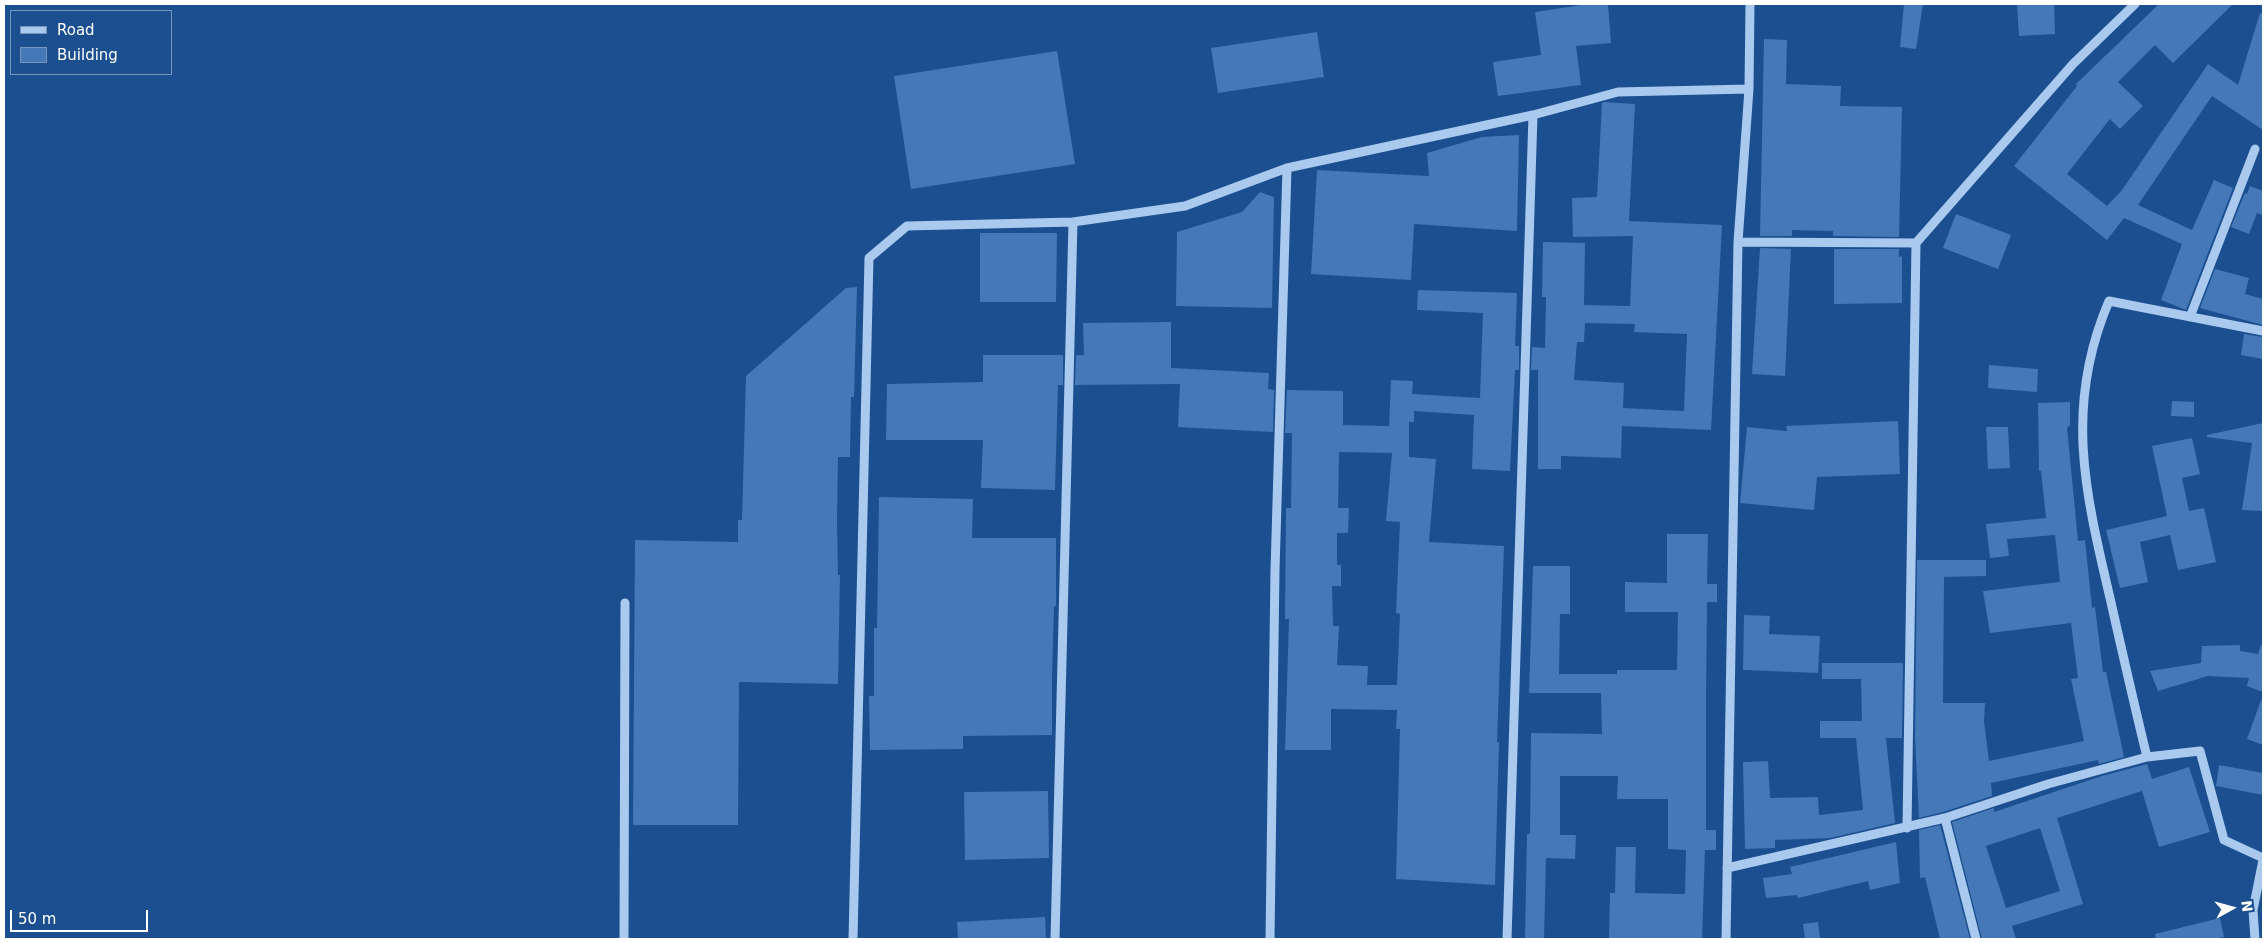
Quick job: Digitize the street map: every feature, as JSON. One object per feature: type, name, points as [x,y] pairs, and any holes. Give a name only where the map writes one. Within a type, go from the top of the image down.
[{"type":"street","points":[[1726,939],[1738,242],[1749,89],[1750,4]]},
{"type":"street","points":[[1907,828],[1916,243],[2073,64],[2135,4]]},
{"type":"street","points":[[853,939],[869,258],[907,226],[1073,222],[1184,206],[1287,168],[1534,115],[1618,92],[1749,89]]},
{"type":"street","points":[[1507,939],[1534,115]]},
{"type":"street","points":[[2190,317],[2255,149]]},
{"type":"street","points":[[1270,939],[1275,570],[1287,168]]},
{"type":"street","points":[[1056,939],[1073,222]]},
{"type":"street","points":[[1738,242],[1916,243]]},
{"type":"street","points":[[2146,757],[2088,504],[2082,436],[2084,383],[2097,329],[2109,301],[2263,331]]},
{"type":"street","points":[[624,939],[625,603]]},
{"type":"street","points":[[1727,868],[1945,818],[2048,784],[2146,757],[2200,751],[2224,840],[2263,859],[2254,910],[2255,939]]},
{"type":"street","points":[[1945,818],[1976,939]]},
{"type":"building","points":[[1582,4],[1608,4],[1611,43],[1576,46],[1581,85],[1498,96],[1493,62],[1541,55],[1535,12]]},
{"type":"building","points":[[1904,4],[1923,4],[1916,49],[1900,47]]},
{"type":"building","points":[[2017,4],[2054,4],[2055,34],[2019,36]]},
{"type":"building","points":[[2159,4],[2233,4],[2173,63],[2155,45],[2118,82],[2143,106],[2120,129],[2110,119],[2067,174],[2107,206],[2122,190],[2208,64],[2238,85],[2260,13],[2263,14],[2263,130],[2212,96],[2138,205],[2192,230],[2214,180],[2233,188],[2186,310],[2161,300],[2182,244],[2124,218],[2107,240],[2014,166],[2077,86],[2076,84]]},
{"type":"building","points":[[1317,32],[1324,77],[1218,93],[1211,48]]},
{"type":"building","points":[[1764,39],[1787,40],[1786,84],[1841,86],[1840,106],[1902,107],[1899,237],[1833,236],[1833,231],[1792,230],[1792,236],[1760,236]]},
{"type":"building","points":[[1057,51],[1075,164],[911,189],[894,76]]},
{"type":"building","points":[[1602,103],[1635,104],[1629,221],[1722,225],[1711,430],[1622,426],[1621,458],[1561,456],[1561,469],[1538,469],[1538,370],[1531,370],[1532,347],[1545,348],[1546,297],[1542,297],[1543,242],[1585,243],[1584,305],[1630,306],[1633,236],[1573,237],[1572,198],[1597,197]],"holes":[[[1585,323],[1635,324],[1634,332],[1687,334],[1684,411],[1623,408],[1624,383],[1574,380],[1577,342],[1584,342]]]},
{"type":"building","points":[[1519,135],[1517,231],[1414,224],[1411,280],[1311,274],[1317,170],[1429,176],[1427,153],[1482,137]]},
{"type":"building","points":[[2250,186],[2263,191],[2263,215],[2257,213],[2249,234],[2231,227],[2245,193],[2247,194]]},
{"type":"building","points":[[1260,192],[1274,197],[1272,308],[1176,306],[1177,232],[1242,212]]},
{"type":"building","points":[[1956,214],[2011,235],[1998,269],[1943,248]]},
{"type":"building","points":[[980,233],[1057,233],[1056,302],[980,302]]},
{"type":"building","points":[[1760,248],[1791,249],[1785,376],[1752,374]]},
{"type":"building","points":[[1834,249],[1899,249],[1899,257],[1902,256],[1902,303],[1834,304]]},
{"type":"building","points":[[2215,269],[2249,278],[2245,294],[2263,299],[2263,325],[2200,308]]},
{"type":"building","points":[[857,287],[854,397],[851,397],[850,457],[838,457],[837,520],[838,575],[840,575],[838,684],[739,682],[738,825],[633,825],[635,540],[738,542],[738,520],[742,520],[746,376],[846,288]]},
{"type":"building","points":[[1418,290],[1517,293],[1515,346],[1519,346],[1519,370],[1515,370],[1510,471],[1472,469],[1474,415],[1414,411],[1414,422],[1409,422],[1409,457],[1436,459],[1429,542],[1504,546],[1497,742],[1499,742],[1495,885],[1396,879],[1400,729],[1396,729],[1397,710],[1331,709],[1331,750],[1285,750],[1289,619],[1285,619],[1286,508],[1291,508],[1292,433],[1285,433],[1287,390],[1343,391],[1343,425],[1389,426],[1391,380],[1413,381],[1412,394],[1480,398],[1483,313],[1417,310]],"holes":[[[1339,452],[1392,453],[1386,521],[1400,522],[1396,613],[1400,614],[1397,685],[1367,685],[1368,666],[1337,665],[1339,626],[1333,626],[1332,586],[1341,586],[1341,565],[1337,565],[1337,533],[1348,533],[1349,508],[1338,508]]]},
{"type":"building","points":[[1171,322],[1171,368],[1269,373],[1268,389],[1274,390],[1273,432],[1178,427],[1180,384],[1075,385],[1076,355],[1084,355],[1083,323]]},
{"type":"building","points":[[2244,334],[2263,337],[2263,359],[2241,355]]},
{"type":"building","points":[[983,355],[1063,355],[1063,385],[1058,385],[1055,490],[981,488],[983,440],[886,440],[887,384],[983,382]]},
{"type":"building","points":[[1989,365],[2038,369],[2037,392],[1988,388]]},
{"type":"building","points":[[2172,401],[2194,402],[2194,417],[2171,416]]},
{"type":"building","points":[[2070,402],[2070,426],[2067,427],[2078,541],[2085,540],[2092,608],[2095,607],[2103,672],[2106,672],[2124,757],[2099,764],[2098,760],[1991,783],[1992,796],[1919,818],[1915,738],[1917,560],[1986,560],[1986,576],[1944,577],[1943,703],[1985,703],[1984,721],[1989,761],[2084,741],[2071,679],[2078,678],[2071,623],[1990,633],[1983,591],[2060,582],[2055,535],[2007,539],[2009,556],[1990,558],[1986,524],[2046,518],[2041,471],[2039,471],[2038,403]]},
{"type":"building","points":[[1898,421],[1900,474],[1817,477],[1814,510],[1740,503],[1747,427],[1787,431],[1786,426]]},
{"type":"building","points":[[2263,423],[2263,511],[2242,510],[2252,443],[2207,437],[2207,435]]},
{"type":"building","points":[[1986,427],[2008,427],[2010,468],[1988,469]]},
{"type":"building","points":[[2192,438],[2200,474],[2182,478],[2189,511],[2204,508],[2216,562],[2178,570],[2170,535],[2140,542],[2148,582],[2120,588],[2106,530],[2167,516],[2152,446]]},
{"type":"building","points":[[879,497],[973,499],[972,538],[1056,538],[1052,735],[963,736],[963,749],[870,750],[869,696],[874,696],[874,628],[877,628]]},
{"type":"building","points":[[1667,534],[1708,534],[1707,584],[1717,584],[1717,602],[1707,602],[1706,700],[1706,830],[1716,830],[1716,850],[1705,850],[1702,939],[1609,939],[1610,893],[1615,893],[1616,847],[1636,847],[1635,893],[1685,894],[1686,850],[1668,849],[1668,799],[1617,799],[1618,776],[1560,776],[1560,835],[1576,835],[1575,859],[1546,858],[1544,939],[1525,939],[1527,834],[1530,834],[1531,733],[1602,734],[1601,693],[1529,693],[1533,566],[1570,566],[1570,614],[1560,614],[1559,674],[1617,674],[1617,670],[1677,670],[1678,612],[1625,612],[1625,582],[1667,583]]},
{"type":"building","points":[[1744,615],[1770,616],[1769,634],[1820,636],[1818,673],[1743,670]]},
{"type":"building","points":[[2240,645],[2240,651],[2258,654],[2261,645],[2263,645],[2263,692],[2247,686],[2249,678],[2208,676],[2158,691],[2150,671],[2201,663],[2202,646]]},
{"type":"building","points":[[1822,663],[1903,663],[1902,738],[1886,738],[1895,823],[1830,838],[1775,840],[1775,848],[1745,849],[1743,762],[1768,761],[1770,798],[1818,797],[1819,815],[1863,810],[1856,738],[1820,738],[1820,721],[1862,721],[1861,679],[1822,679]]},
{"type":"building","points":[[2261,700],[2263,700],[2263,745],[2247,739]]},
{"type":"building","points":[[2147,764],[2152,779],[2189,767],[2210,832],[2159,847],[2142,791],[2057,818],[2083,904],[2012,926],[2016,939],[1982,939],[1952,822],[1994,808],[1994,812],[2102,776]],"holes":[[[2040,828],[2060,891],[2006,908],[1986,846]]]},
{"type":"building","points":[[2219,765],[2263,773],[2263,795],[2216,786]]},
{"type":"building","points":[[1048,791],[1049,858],[965,860],[964,792]]},
{"type":"building","points":[[1940,825],[1970,939],[1940,939],[1925,877],[1920,878],[1919,830]]},
{"type":"building","points":[[1896,842],[1900,883],[1870,890],[1868,881],[1798,898],[1797,895],[1766,898],[1763,878],[1792,874],[1790,867]]},
{"type":"building","points":[[1045,917],[1046,939],[958,939],[957,922]]},
{"type":"building","points":[[2220,918],[2224,937],[2213,939],[2156,939],[2155,934]]},
{"type":"building","points":[[1818,922],[1820,939],[1805,939],[1803,924]]}]
